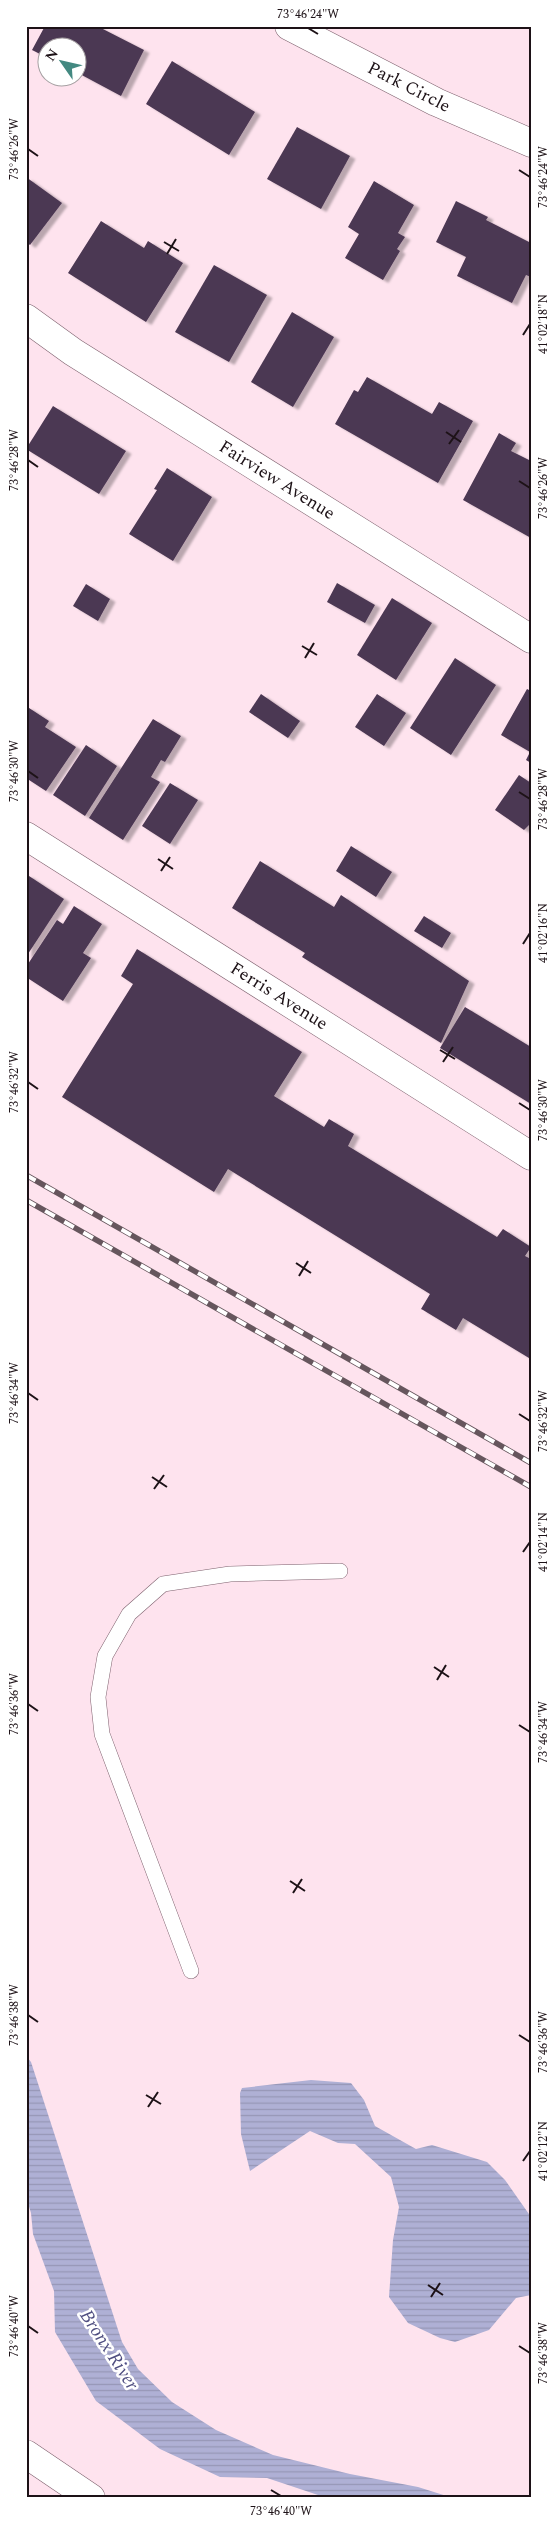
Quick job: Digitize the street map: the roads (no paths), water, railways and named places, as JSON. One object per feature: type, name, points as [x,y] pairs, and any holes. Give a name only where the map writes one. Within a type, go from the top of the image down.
[{"type":"main road","name":"Park Circle","points":[[289,26],[436,102],[531,143]]},
{"type":"main road","name":"Fairview Avenue","points":[[26,318],[73,352],[531,639]]},
{"type":"main road","name":"Ferris Avenue","points":[[26,836],[531,1156]]},
{"type":"main road","points":[[26,2454],[91,2498]]},
{"type":"lane","points":[[191,1971],[102,1734],[98,1697],[105,1656],[129,1614],[163,1584],[230,1574],[340,1571]]},
{"type":"water","name":"Bronx River","points":[[26,2056],[31,2062],[122,2342],[138,2369],[172,2402],[216,2430],[273,2455],[350,2474],[418,2487],[453,2498],[327,2498],[267,2478],[220,2477],[160,2449],[96,2401],[55,2332],[54,2291],[33,2234],[31,2213],[26,2197]]},
{"type":"water","points":[[311,2080],[351,2083],[364,2100],[375,2126],[416,2149],[432,2145],[487,2162],[505,2180],[531,2217],[531,2295],[516,2298],[489,2330],[455,2342],[440,2338],[408,2323],[389,2297],[393,2240],[399,2207],[391,2177],[355,2144],[338,2143],[310,2131],[250,2171],[241,2134],[240,2093],[242,2088]]},
{"type":"railway","points":[[26,1175],[531,1463]]},
{"type":"railway","points":[[26,1200],[531,1487]]}]
